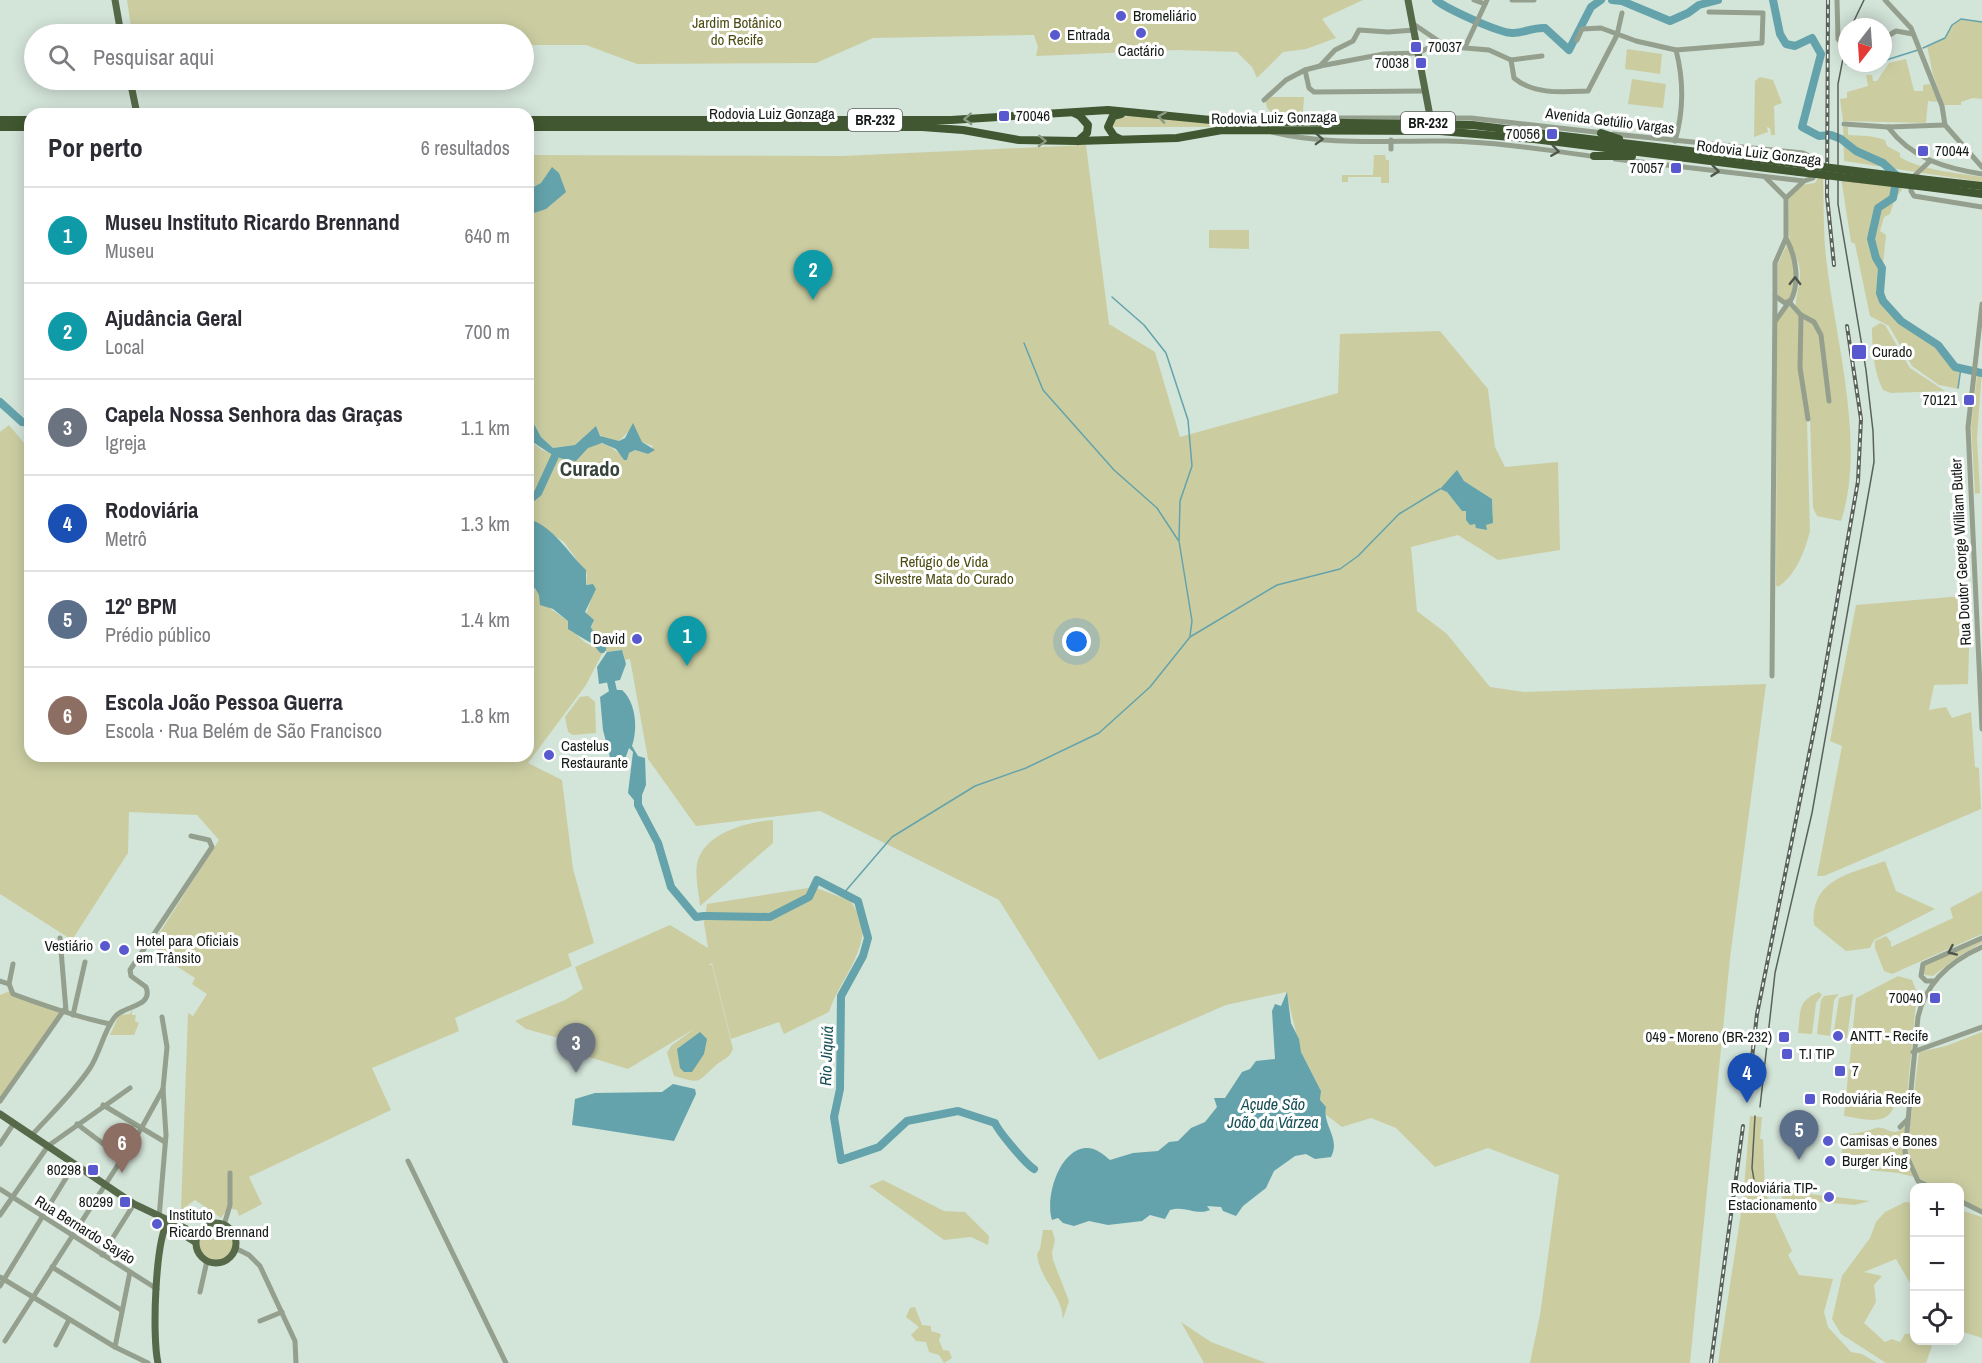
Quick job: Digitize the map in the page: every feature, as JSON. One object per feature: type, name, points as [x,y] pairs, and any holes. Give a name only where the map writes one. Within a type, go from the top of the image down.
[{"type":"highway","name":"Rodovia Luiz Gonzaga","points":[[534,120],[951,120],[1070,112],[1128,112],[1221,121],[1438,123],[1635,144],[1799,168]]},
{"type":"highway","points":[[1070,112],[1080,116],[1088,125],[1087,133],[1077,141]]},
{"type":"highway","points":[[1125,140],[1114,136],[1109,131],[1108,123],[1113,116],[1128,112]]},
{"type":"highway","points":[[0,120],[24,120]]},
{"type":"highway","points":[[0,127],[24,127]]},
{"type":"highway","name":"Rodovia Luiz Gonzaga","points":[[534,127],[922,127],[963,129],[1019,140],[1077,141],[1177,138],[1222,130],[1480,133],[1657,155],[1927,183],[1982,186]]},
{"type":"highway","points":[[1601,133],[1635,144]]},
{"type":"highway","points":[[1594,156],[1657,155]]},
{"type":"highway","name":"Rodovia Luiz Gonzaga","points":[[1927,183],[1979,194]]},
{"type":"main road","points":[[115,0],[119,24]]},
{"type":"main road","points":[[1408,0],[1430,117]]},
{"type":"main road","points":[[132,90],[136,108]]},
{"type":"main road","points":[[0,1114],[105,1186],[196,1238]]},
{"type":"main road","points":[[167,1223],[176,1230],[196,1238]]},
{"type":"main road","points":[[158,1363],[155,1343],[157,1289],[167,1223]]},
{"type":"main road","points":[[209,1224],[224,1225],[233,1233],[235,1248],[226,1260],[218,1263],[207,1261],[198,1253],[196,1238],[209,1224]]},
{"type":"main road","points":[[164,1237],[176,1230]]},
{"type":"street","points":[[1466,47],[1486,2],[1474,0]]},
{"type":"street","points":[[1512,0],[1534,0]]},
{"type":"street","points":[[1837,0],[1838,39]]},
{"type":"street","points":[[1885,0],[1907,22],[1913,34],[1942,106],[1945,125],[1982,167]]},
{"type":"street","points":[[1577,40],[1582,29],[1601,28],[1617,35],[1676,50],[1762,43],[1763,13],[1709,12]]},
{"type":"street","points":[[1511,60],[1514,78],[1534,89],[1588,90],[1617,35],[1622,13]]},
{"type":"street","points":[[1320,66],[1335,50],[1353,41],[1359,30],[1388,32],[1413,27],[1440,42],[1504,55],[1511,60],[1542,56]]},
{"type":"street","points":[[1892,33],[1896,31],[1913,34]]},
{"type":"street","points":[[1264,100],[1286,80],[1305,70],[1384,54],[1418,53],[1440,42]]},
{"type":"street","points":[[1675,141],[1683,87],[1676,50]]},
{"type":"street","points":[[1305,70],[1311,91],[1424,91]]},
{"type":"street","name":"Avenida Getúlio Vargas","points":[[1221,121],[1282,117],[1430,117],[1503,120],[1601,133],[1809,154],[1817,160],[1815,172],[1813,178],[1804,182]]},
{"type":"street","points":[[1844,124],[1888,127],[1945,125]]},
{"type":"street","points":[[1888,127],[1929,162],[1982,174]]},
{"type":"street","points":[[1262,130],[1303,139],[1500,145],[1804,182]]},
{"type":"street","points":[[1378,149],[1379,140]]},
{"type":"street","points":[[1391,140],[1391,149]]},
{"type":"street","points":[[1929,162],[1912,178],[1911,191],[1914,196],[1982,207]]},
{"type":"street","points":[[1765,177],[1786,198]]},
{"type":"street","points":[[1772,676],[1774,265],[1786,238],[1786,198],[1794,188],[1804,182]]},
{"type":"street","points":[[1979,194],[1982,199]]},
{"type":"street","points":[[1775,321],[1795,291],[1792,249],[1786,238]]},
{"type":"street","points":[[1775,296],[1782,302],[1789,302],[1801,315],[1814,322],[1821,335],[1829,401]]},
{"type":"street","name":"Rua Doutor George William Butler","points":[[1982,304],[1968,438],[1982,729]]},
{"type":"street","points":[[1801,315],[1800,368],[1808,419]]},
{"type":"street","points":[[32,1135],[91,1067],[117,1013],[141,1004],[147,998],[147,987],[131,976],[130,970],[212,846],[209,840],[191,836]]},
{"type":"street","points":[[0,1101],[65,1010],[60,938]]},
{"type":"street","points":[[1934,981],[1926,981],[1921,976],[1923,964],[1982,938]]},
{"type":"street","points":[[1922,1183],[1918,1181],[1905,1152],[1920,1007],[1934,981],[1950,965],[1982,947]]},
{"type":"street","points":[[73,1016],[86,962]]},
{"type":"street","points":[[13,964],[9,984],[13,994],[65,1010],[73,1016],[110,1024]]},
{"type":"street","points":[[0,981],[9,984]]},
{"type":"street","points":[[159,1218],[165,1142],[163,1089],[167,1047],[162,1017]]},
{"type":"street","points":[[1914,1052],[1982,1027]]},
{"type":"street","points":[[0,1215],[48,1146],[130,1088]]},
{"type":"street","points":[[5,1341],[141,1129],[163,1089]]},
{"type":"street","points":[[103,1105],[165,1142]]},
{"type":"street","points":[[1900,1126],[1908,1118]]},
{"type":"street","points":[[0,1144],[14,1123]]},
{"type":"street","points":[[77,1124],[122,1158]]},
{"type":"street","points":[[408,1161],[506,1363]]},
{"type":"street","points":[[0,1286],[2,1278],[74,1165]]},
{"type":"street","points":[[224,1225],[230,1205],[230,1173]]},
{"type":"street","name":"Rua Bernardo Sayão","points":[[0,1189],[157,1289]]},
{"type":"street","points":[[102,1255],[134,1204]]},
{"type":"street","points":[[1964,1204],[1982,1212]]},
{"type":"street","points":[[235,1248],[249,1255],[260,1266],[295,1341],[296,1363]]},
{"type":"street","points":[[200,1292],[207,1261]]},
{"type":"street","points":[[52,1267],[122,1310]]},
{"type":"street","points":[[115,1347],[130,1272]]},
{"type":"street","points":[[2,1278],[115,1347],[148,1363]]},
{"type":"street","points":[[260,1321],[282,1312]]},
{"type":"street","points":[[56,1345],[69,1320]]},
{"type":"green space","name":"Jardim Botânico do Recife","points":[[127,0],[1363,0],[1322,19],[1336,38],[1306,49],[1283,52],[1257,78],[1252,67],[1237,52],[1177,50],[1036,56],[1038,47],[1034,35],[873,38],[816,63],[637,64],[586,45],[534,45],[534,24],[131,24]]},
{"type":"green space","points":[[1961,19],[1982,22],[1982,99],[1973,98],[1961,102],[1961,105],[1944,105],[1933,75],[1927,46],[1945,38],[1952,25]]},
{"type":"green space","points":[[1627,49],[1662,54],[1660,74],[1625,69]]},
{"type":"green space","points":[[1906,59],[1914,91],[1923,91],[1923,85],[1930,84],[1939,102],[1928,101],[1926,123],[1843,121],[1840,99],[1847,98],[1847,92],[1868,86],[1866,75],[1872,75],[1873,81],[1877,81],[1883,72],[1892,72],[1892,62]]},
{"type":"green space","points":[[1760,77],[1773,80],[1782,103],[1774,106],[1775,135],[1771,135],[1770,128],[1767,127],[1768,132],[1754,137],[1755,81]]},
{"type":"green space","points":[[1632,79],[1666,84],[1663,108],[1628,104]]},
{"type":"green space","points":[[1268,97],[1304,97],[1303,112],[1271,112],[1265,100]]},
{"type":"green space","points":[[1131,115],[1236,125],[1226,127],[1113,127],[1116,119]]},
{"type":"green space","points":[[1843,127],[1848,127],[1848,135],[1871,136],[1885,140],[1887,146],[1900,153],[1900,157],[1918,165],[1982,177],[1982,182],[1844,161]]},
{"type":"green space","name":"Refúgio de Vida Silvestre Mata do Curado","points":[[1086,145],[1109,324],[1155,352],[1180,437],[1338,393],[1340,334],[1440,331],[1488,389],[1495,447],[1505,467],[1558,462],[1560,550],[1498,560],[1458,535],[1411,547],[1417,611],[1447,634],[1490,687],[1524,692],[1766,684],[1730,958],[1690,1363],[1530,1363],[1540,1315],[1559,1175],[1488,1148],[1435,1167],[1396,1128],[1371,1118],[1342,1127],[1325,1114],[1320,1100],[1321,1091],[1301,1052],[1286,992],[1226,1005],[1099,1060],[999,900],[820,811],[696,826],[648,759],[630,659],[625,660],[622,650],[607,652],[588,633],[593,623],[586,615],[592,596],[590,584],[586,585],[587,574],[564,542],[534,522],[534,444],[542,450],[573,461],[594,445],[606,445],[627,460],[629,453],[635,450],[648,454],[653,446],[642,442],[637,434],[628,432],[619,441],[607,439],[599,434],[595,427],[575,445],[553,448],[541,437],[534,424],[534,155],[842,156]],"holes":[[[1457,471],[1464,481],[1492,499],[1493,516],[1485,525],[1486,530],[1477,528],[1466,511],[1462,511],[1447,492],[1446,485]]]},
{"type":"green space","points":[[1374,155],[1385,155],[1386,160],[1389,160],[1389,183],[1381,183],[1381,177],[1348,177],[1348,182],[1342,182],[1342,175],[1373,175]]},
{"type":"green space","points":[[1819,177],[1823,177],[1826,254],[1850,427],[1851,460],[1848,492],[1841,521],[1817,516],[1813,508],[1810,419],[1801,367],[1802,312],[1796,308],[1800,271],[1789,235],[1789,198],[1801,185],[1815,183]]},
{"type":"green space","points":[[1841,178],[1901,185],[1902,190],[1895,198],[1890,214],[1884,217],[1880,231],[1886,235],[1880,293],[1883,301],[1901,321],[1938,345],[1948,361],[1961,368],[1959,389],[1939,385],[1912,366],[1889,326],[1870,316],[1855,244],[1851,242]]},
{"type":"green space","points":[[1209,230],[1249,230],[1249,249],[1209,248]]},
{"type":"green space","points":[[1787,244],[1792,256],[1795,284],[1792,298],[1784,301],[1778,295],[1778,264]]},
{"type":"green space","points":[[1788,306],[1799,316],[1798,369],[1807,422],[1810,531],[1795,569],[1778,587],[1776,585],[1777,322]]},
{"type":"green space","points":[[1880,323],[1885,325],[1910,368],[1945,391],[1891,393],[1883,390],[1872,344],[1872,328]]},
{"type":"green space","points":[[1975,370],[1982,370],[1977,438],[1980,493],[1975,494],[1971,425],[1977,376]]},
{"type":"green space","points":[[9,425],[24,443],[24,762],[529,762],[562,780],[573,869],[594,943],[568,954],[572,966],[455,1018],[459,1031],[372,1068],[391,1110],[249,1177],[262,1204],[239,1216],[237,1210],[228,1208],[221,1218],[195,1200],[181,1210],[188,1013],[193,1016],[207,994],[192,984],[195,978],[159,955],[155,940],[219,840],[197,815],[129,812],[128,853],[72,940],[0,894],[0,432]]},
{"type":"green space","points":[[1971,585],[1968,684],[1934,685],[1929,710],[1946,707],[1952,718],[1971,712],[1975,767],[1979,768],[1981,809],[1824,876],[1817,876],[1842,746],[1830,741],[1856,605],[1962,596],[1961,586]]},
{"type":"green space","points":[[534,588],[548,607],[568,621],[571,631],[586,643],[603,652],[586,685],[534,755]]},
{"type":"green space","points":[[588,696],[595,702],[596,733],[573,735],[568,732],[565,717],[580,697]]},
{"type":"green space","points":[[773,820],[773,843],[700,906],[697,864],[708,844],[728,831],[751,823]]},
{"type":"green space","points":[[1885,861],[1896,891],[1935,909],[1874,940],[1870,948],[1846,951],[1814,925],[1814,910],[1818,897],[1825,888],[1846,875]]},
{"type":"green space","points":[[814,887],[851,901],[863,925],[859,950],[829,1012],[784,1034],[779,1022],[731,1039],[712,963],[709,965],[712,965],[733,1049],[728,1057],[698,1080],[674,1076],[667,1053],[671,1046],[694,1029],[628,1069],[589,1057],[577,1043],[526,1029],[515,1021],[565,1000],[583,989],[575,967],[670,925],[708,948],[704,923],[707,904]]},
{"type":"green space","points":[[1982,891],[1982,934],[1892,974],[1884,971],[1875,948],[1875,941],[1886,936],[1891,942],[1891,947],[1953,918],[1950,908]]},
{"type":"green space","points":[[1982,939],[1982,943],[1959,956],[1933,976],[1925,975],[1922,970],[1925,965]]},
{"type":"green space","points":[[1898,976],[1912,980],[1917,992],[1906,1107],[1894,1106],[1891,1113],[1880,1119],[1865,1120],[1844,1116],[1856,998]]},
{"type":"green space","points":[[10,991],[58,1007],[60,1013],[0,1100],[0,995]]},
{"type":"green space","points":[[1819,992],[1822,995],[1816,1003],[1812,1034],[1798,1033],[1803,1003]]},
{"type":"green space","points":[[1839,994],[1834,1000],[1830,1036],[1817,1034],[1821,1000],[1824,996]]},
{"type":"green space","points":[[1853,994],[1847,1038],[1841,1038],[1841,1030],[1837,1030],[1833,1037],[1839,998]]},
{"type":"green space","points":[[132,1009],[132,1015],[136,1015],[135,1021],[139,1023],[134,1035],[110,1035],[119,1015],[130,1014]]},
{"type":"green space","points":[[1982,1032],[1982,1211],[1964,1203],[1964,1183],[1927,1183],[1920,1179],[1914,1171],[1907,1149],[1919,1052],[1946,1046]]},
{"type":"green space","points":[[1750,1116],[1762,1117],[1760,1139],[1763,1139],[1765,1192],[1792,1251],[1788,1255],[1799,1275],[1833,1279],[1824,1312],[1828,1327],[1851,1352],[1862,1354],[1877,1363],[1718,1363],[1743,1200]]},
{"type":"green space","points":[[1907,1124],[1905,1152],[1914,1177],[1841,1167],[1843,1134],[1876,1128],[1894,1132]]},
{"type":"green space","points":[[883,1180],[944,1211],[965,1212],[989,1236],[988,1245],[971,1237],[944,1240],[869,1186]]},
{"type":"green space","points":[[1783,1191],[1870,1201],[1855,1205],[1783,1199],[1780,1194]]},
{"type":"green space","points":[[1905,1202],[1910,1203],[1910,1283],[1896,1259],[1864,1272],[1882,1276],[1874,1285],[1876,1302],[1864,1323],[1885,1342],[1892,1339],[1900,1342],[1905,1334],[1910,1333],[1910,1345],[1932,1346],[1926,1363],[1886,1363],[1841,1334],[1832,1319],[1842,1276],[1870,1238],[1876,1222],[1885,1212]]},
{"type":"green space","points":[[1964,1211],[1982,1217],[1982,1338],[1964,1332]]},
{"type":"green space","points":[[216,1226],[228,1231],[233,1243],[228,1255],[216,1260],[204,1255],[199,1243],[204,1231]]},
{"type":"green space","points":[[1043,1230],[1052,1230],[1055,1240],[1053,1260],[1069,1301],[1063,1319],[1059,1301],[1039,1263],[1037,1254]]},
{"type":"green space","points":[[915,1307],[922,1325],[931,1326],[931,1331],[941,1334],[939,1340],[943,1350],[949,1351],[952,1358],[944,1363],[939,1355],[929,1352],[926,1342],[916,1341],[911,1335],[919,1327],[906,1317],[910,1308]]},
{"type":"green space","points":[[1181,1322],[1211,1342],[1266,1363],[1204,1363]]},
{"type":"water","points":[[552,167],[559,173],[566,192],[546,209],[534,213],[534,187],[541,183]]},
{"type":"water","points":[[633,423],[642,442],[655,450],[648,454],[635,450],[629,453],[627,460],[624,460],[616,449],[602,443],[588,448],[576,461],[563,459],[534,443],[534,424],[541,437],[553,448],[575,445],[596,426],[600,436],[619,441],[625,438]]},
{"type":"water","points":[[1457,470],[1464,481],[1492,499],[1493,523],[1486,525],[1487,530],[1476,528],[1475,524],[1470,525],[1466,520],[1466,511],[1462,511],[1447,492],[1440,489]]},
{"type":"water","points":[[534,521],[554,535],[586,570],[586,585],[593,584],[596,589],[585,612],[594,620],[588,633],[602,649],[568,629],[568,621],[553,609],[540,605],[539,595],[535,588]]},
{"type":"water","points":[[622,650],[626,664],[620,680],[599,684],[597,667],[607,652]]},
{"type":"water","points":[[611,690],[622,690],[630,701],[635,716],[632,746],[638,756],[645,758],[646,785],[638,805],[628,793],[633,752],[629,748],[620,767],[612,765],[603,730],[600,697]]},
{"type":"water","name":"Açude São João da Várzea","points":[[1287,992],[1291,1023],[1299,1039],[1301,1052],[1321,1091],[1320,1100],[1326,1107],[1326,1120],[1334,1144],[1331,1157],[1315,1159],[1306,1154],[1295,1156],[1274,1171],[1266,1188],[1243,1206],[1236,1216],[1223,1211],[1221,1207],[1207,1206],[1210,1210],[1205,1212],[1175,1209],[1170,1210],[1165,1219],[1150,1215],[1142,1221],[1108,1225],[1089,1221],[1074,1226],[1063,1223],[1058,1218],[1052,1220],[1050,1200],[1056,1177],[1067,1158],[1076,1151],[1085,1148],[1092,1149],[1102,1153],[1110,1160],[1133,1153],[1158,1151],[1169,1142],[1178,1141],[1191,1128],[1205,1122],[1217,1107],[1214,1098],[1225,1098],[1242,1072],[1250,1069],[1256,1061],[1275,1059],[1272,1011],[1275,1004],[1281,1006]]},
{"type":"water","points":[[700,1032],[707,1039],[704,1054],[692,1072],[684,1072],[680,1068],[677,1049]]},
{"type":"water","points":[[673,1084],[695,1089],[696,1094],[674,1141],[572,1125],[575,1099],[595,1093],[662,1092]]},
{"type":"waterway","points":[[1436,0],[1473,20],[1507,32],[1517,33],[1545,28],[1569,50],[1591,7],[1601,0]]},
{"type":"waterway","points":[[1612,0],[1622,1],[1670,21],[1699,5],[1718,0]]},
{"type":"waterway","points":[[1773,0],[1780,34],[1786,44],[1795,46],[1812,38],[1821,54],[1802,127],[1819,136],[1831,135],[1841,139],[1856,151],[1883,163],[1897,176],[1893,198],[1878,208],[1871,239],[1876,258],[1882,268],[1880,293],[1883,301],[1901,321],[1938,345],[1955,367],[1982,373]]},
{"type":"waterway","points":[[1923,48],[1945,38],[1952,25],[1961,19],[1982,22]]},
{"type":"waterway","points":[[1892,58],[1918,50]]},
{"type":"waterway","points":[[1112,297],[1144,325],[1166,353],[1188,420],[1192,466],[1180,501],[1179,541],[1192,621],[1190,636]]},
{"type":"waterway","points":[[1024,343],[1043,390],[1114,470],[1157,508],[1178,540]]},
{"type":"waterway","points":[[1958,388],[1961,368]]},
{"type":"waterway","name":"Rio Jiquiá","points":[[0,402],[24,422]]},
{"type":"waterway","points":[[534,496],[538,493],[555,456]]},
{"type":"waterway","points":[[843,894],[892,837],[975,786],[1026,768],[1099,733],[1150,687],[1190,637],[1277,585],[1340,569],[1358,556],[1399,514],[1440,489]]},
{"type":"waterway","name":"Rio Jiquiá","points":[[583,624],[602,649]]},
{"type":"waterway","name":"Rio Jiquiá","points":[[609,673],[615,700]]},
{"type":"waterway","name":"Rio Jiquiá","points":[[638,795],[638,805],[658,843],[671,887],[696,917],[704,916]]},
{"type":"waterway","name":"Rio Jiquiá","points":[[707,916],[770,917],[809,897],[817,880],[858,901],[868,938],[863,956],[841,996],[840,1089],[834,1117],[841,1160],[879,1147],[907,1121],[958,1111],[995,1123],[1034,1169]]},
{"type":"tram line","points":[[1855,18],[1864,0]]},
{"type":"tram line","points":[[1760,1107],[1775,973],[1812,813],[1874,462],[1866,370],[1838,204],[1838,84],[1840,72]]},
{"type":"tram line","points":[[1755,1116],[1752,1168],[1755,1186]]},
{"type":"railway","points":[[1828,0],[1827,196],[1834,265]]},
{"type":"railway","points":[[1751,1067],[1757,1014],[1818,710],[1858,481],[1861,419],[1847,326]]},
{"type":"railway","points":[[1711,1363],[1743,1126]]},
{"type":"place","name":"Bromeliário","points":[[1121,16]]},
{"type":"place","name":"Cactário","points":[[1141,33]]},
{"type":"place","name":"Entrada","points":[[1055,35]]},
{"type":"place","name":"70037","points":[[1416,47]]},
{"type":"place","name":"70038","points":[[1421,63]]},
{"type":"place","name":"70046","points":[[1004,116]]},
{"type":"place","name":"70056","points":[[1552,134]]},
{"type":"place","name":"70044","points":[[1923,151]]},
{"type":"place","name":"70057","points":[[1676,168]]},
{"type":"place","name":"Ajudância Geral","points":[[813,300]]},
{"type":"place","name":"Curado","points":[[1859,352]]},
{"type":"place","name":"70121","points":[[1969,400]]},
{"type":"place","name":"David","points":[[637,639]]},
{"type":"place","name":"Museu Instituto Ricardo Brennand","points":[[687,666]]},
{"type":"place","name":"Castelus Restaurante","points":[[549,755]]},
{"type":"place","name":"Vestiário","points":[[105,946]]},
{"type":"place","name":"Hotel para Oficiais em Trânsito","points":[[124,950]]},
{"type":"place","name":"70040","points":[[1935,998]]},
{"type":"place","name":"ANTT - Recife","points":[[1838,1036]]},
{"type":"place","name":"049 - Moreno (BR-232)","points":[[1784,1037]]},
{"type":"place","name":"T.I TIP","points":[[1787,1054]]},
{"type":"place","name":"7","points":[[1840,1071]]},
{"type":"place","name":"Capela Nossa Senhora das Graças","points":[[576,1073]]},
{"type":"place","name":"Rodoviária Recife","points":[[1810,1099]]},
{"type":"place","name":"Rodoviária","points":[[1747,1103]]},
{"type":"place","name":"Camisas e Bones","points":[[1828,1141]]},
{"type":"place","name":"12º BPM","points":[[1799,1160]]},
{"type":"place","name":"Burger King","points":[[1830,1161]]},
{"type":"place","name":"80298","points":[[93,1170]]},
{"type":"place","name":"Escola João Pessoa Guerra","points":[[122,1173]]},
{"type":"place","name":"Rodoviária TIP- Estacionamento","points":[[1829,1197]]},
{"type":"place","name":"80299","points":[[125,1202]]},
{"type":"place","name":"Instituto Ricardo Brennand","points":[[157,1224]]},
{"type":"district","name":"Curado","points":[[590,469]]}]
